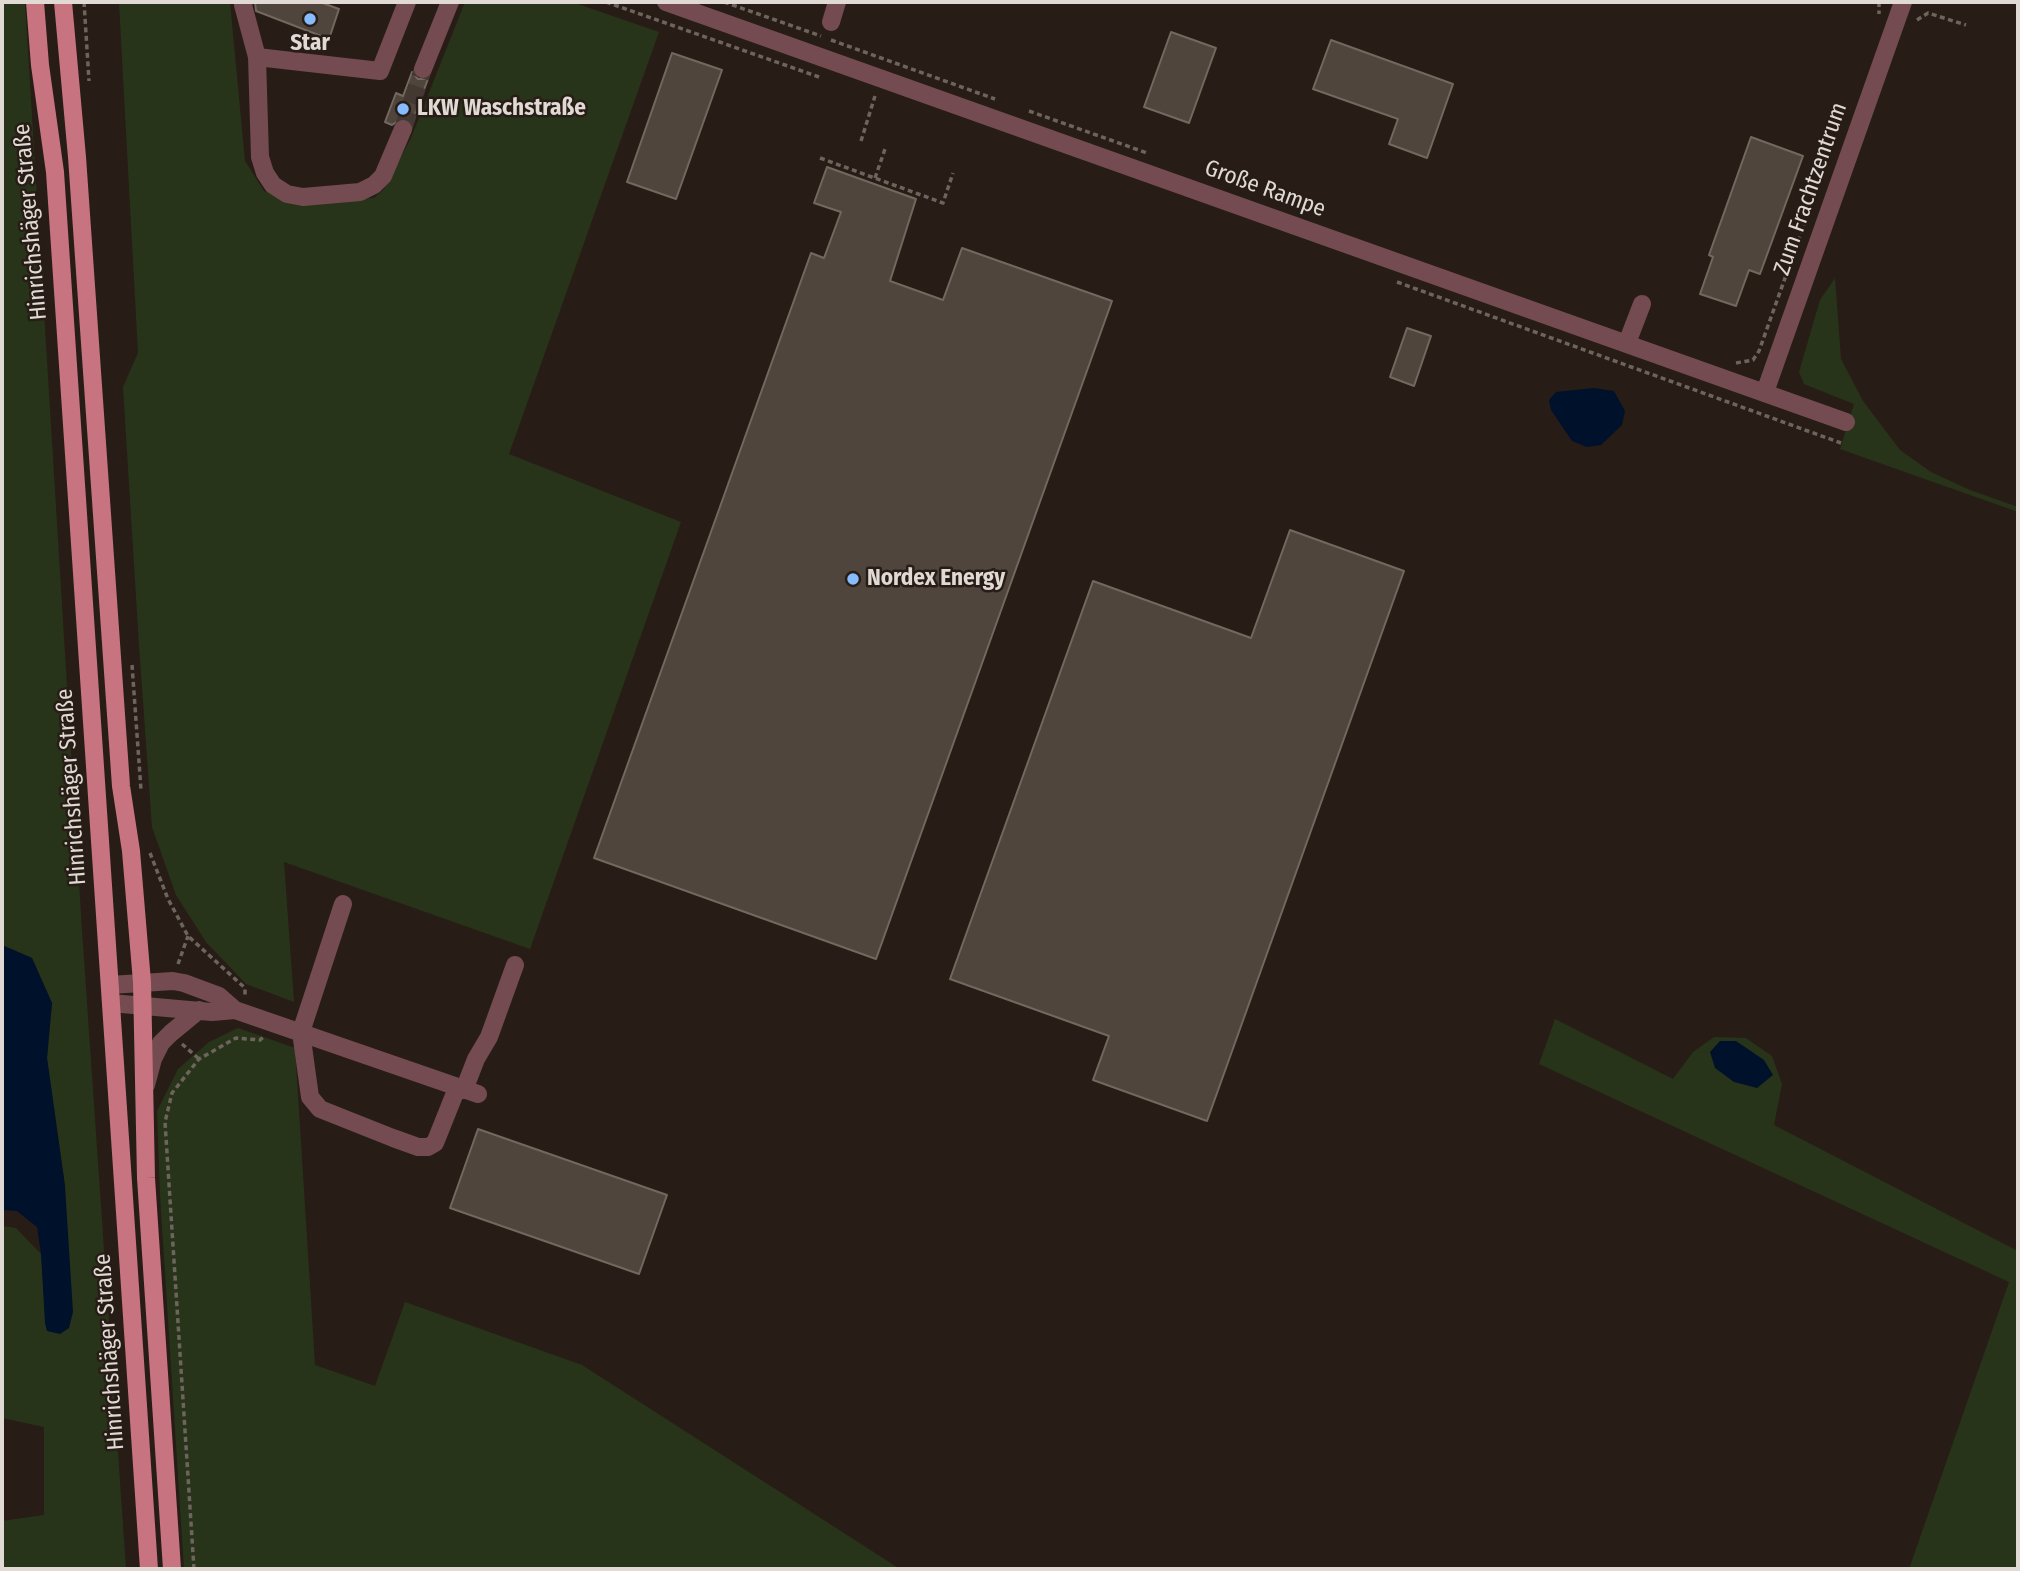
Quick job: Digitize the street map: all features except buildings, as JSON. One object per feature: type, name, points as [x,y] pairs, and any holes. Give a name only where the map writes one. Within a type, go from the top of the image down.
[{"type":"main road","name":"Hinrichshäger Straße","points":[[35,2],[40,65],[55,172],[149,1569]]},
{"type":"main road","name":"Hinrichshäger Straße","points":[[63,2],[76,145],[121,786],[131,851],[142,982],[146,1178],[172,1569]]},
{"type":"street","points":[[244,2],[257,57],[260,157],[265,173],[274,184],[287,194],[303,197],[360,192],[374,185],[383,176],[403,128]]},
{"type":"street","points":[[257,57],[380,71],[407,2]]},
{"type":"street","name":"Große Rampe","points":[[667,2],[1846,422]]},
{"type":"street","points":[[831,22],[837,2]]},
{"type":"street","name":"Zum Frachtzentrum","points":[[1765,393],[1903,2]]},
{"type":"street","points":[[423,69],[444,3]]},
{"type":"street","points":[[1627,344],[1642,304]]},
{"type":"street","points":[[343,904],[301,1032],[310,1097],[320,1109],[418,1147],[428,1147],[435,1143],[466,1091],[476,1059],[489,1037],[515,965]]},
{"type":"street","points":[[111,994],[142,982],[173,981],[219,996],[239,1011],[466,1091]]},
{"type":"street","points":[[111,994],[143,1006],[212,1012],[239,1011]]},
{"type":"street","points":[[146,1085],[153,1059],[161,1044],[199,1010]]},
{"type":"path","points":[[84,2],[90,85]]},
{"type":"path","points":[[606,2],[827,79]]},
{"type":"path","points":[[1879,2],[1880,12]]},
{"type":"path","points":[[1917,20],[1928,13],[1966,25]]},
{"type":"path","points":[[862,141],[876,96],[863,92]]},
{"type":"path","points":[[875,178],[885,149]]},
{"type":"path","points":[[820,158],[943,203],[953,173]]},
{"type":"path","points":[[1394,282],[1841,443]]},
{"type":"path","points":[[1736,363],[1753,360],[1759,351]]},
{"type":"path","points":[[132,665],[141,793]]},
{"type":"path","points":[[149,844],[151,857],[168,899],[188,936],[245,988],[239,1011]]},
{"type":"path","points":[[173,981],[188,936]]},
{"type":"path","points":[[194,1569],[165,1122],[172,1093],[199,1059],[236,1038],[260,1040],[276,1024]]},
{"type":"green space","points":[[2,2],[25,2],[82,931],[126,1569],[2,1569],[2,1521],[44,1515],[44,1427],[2,1418],[2,1226],[16,1228],[41,1254],[47,1331],[65,1186],[47,1058],[52,1003],[32,958],[2,945]]},
{"type":"green space","points":[[119,2],[230,2],[245,161],[264,191],[299,204],[374,198],[384,189],[411,138],[465,2],[572,2],[659,32],[509,454],[681,522],[530,949],[284,862],[294,1002],[246,984],[206,942],[176,895],[152,827],[139,645],[123,387],[138,353]]},
{"type":"green space","points":[[1835,278],[1841,359],[1863,401],[1900,450],[1931,472],[1970,490],[2018,507],[2018,512],[1840,449],[1854,404],[1804,384],[1799,372],[1820,300]]},
{"type":"green space","points":[[1555,1019],[1673,1079],[1693,1052],[1714,1037],[1746,1038],[1772,1056],[1782,1084],[1774,1125],[2018,1251],[2018,1569],[1909,1569],[2009,1282],[1539,1064]]},
{"type":"green space","points":[[238,1028],[295,1048],[315,1365],[375,1386],[405,1302],[582,1365],[900,1569],[184,1569],[157,1111],[178,1069],[209,1042]]},
{"type":"water","points":[[1594,388],[1614,391],[1625,411],[1622,425],[1601,445],[1587,447],[1572,441],[1551,410],[1549,400],[1556,392]]},
{"type":"water","points":[[2,945],[32,958],[52,1003],[47,1058],[65,1186],[73,1312],[69,1328],[60,1334],[47,1331],[45,1323],[37,1227],[17,1211],[2,1210]]},
{"type":"water","points":[[1720,1041],[1736,1041],[1764,1060],[1773,1075],[1757,1088],[1734,1082],[1715,1068],[1710,1052]]},
{"type":"tunnel","points":[[403,129],[423,69]]},
{"type":"place","name":"Star","points":[[310,19]]},
{"type":"place","name":"LKW Waschstraße","points":[[403,109]]},
{"type":"place","name":"Nordex Energy","points":[[853,579]]}]
